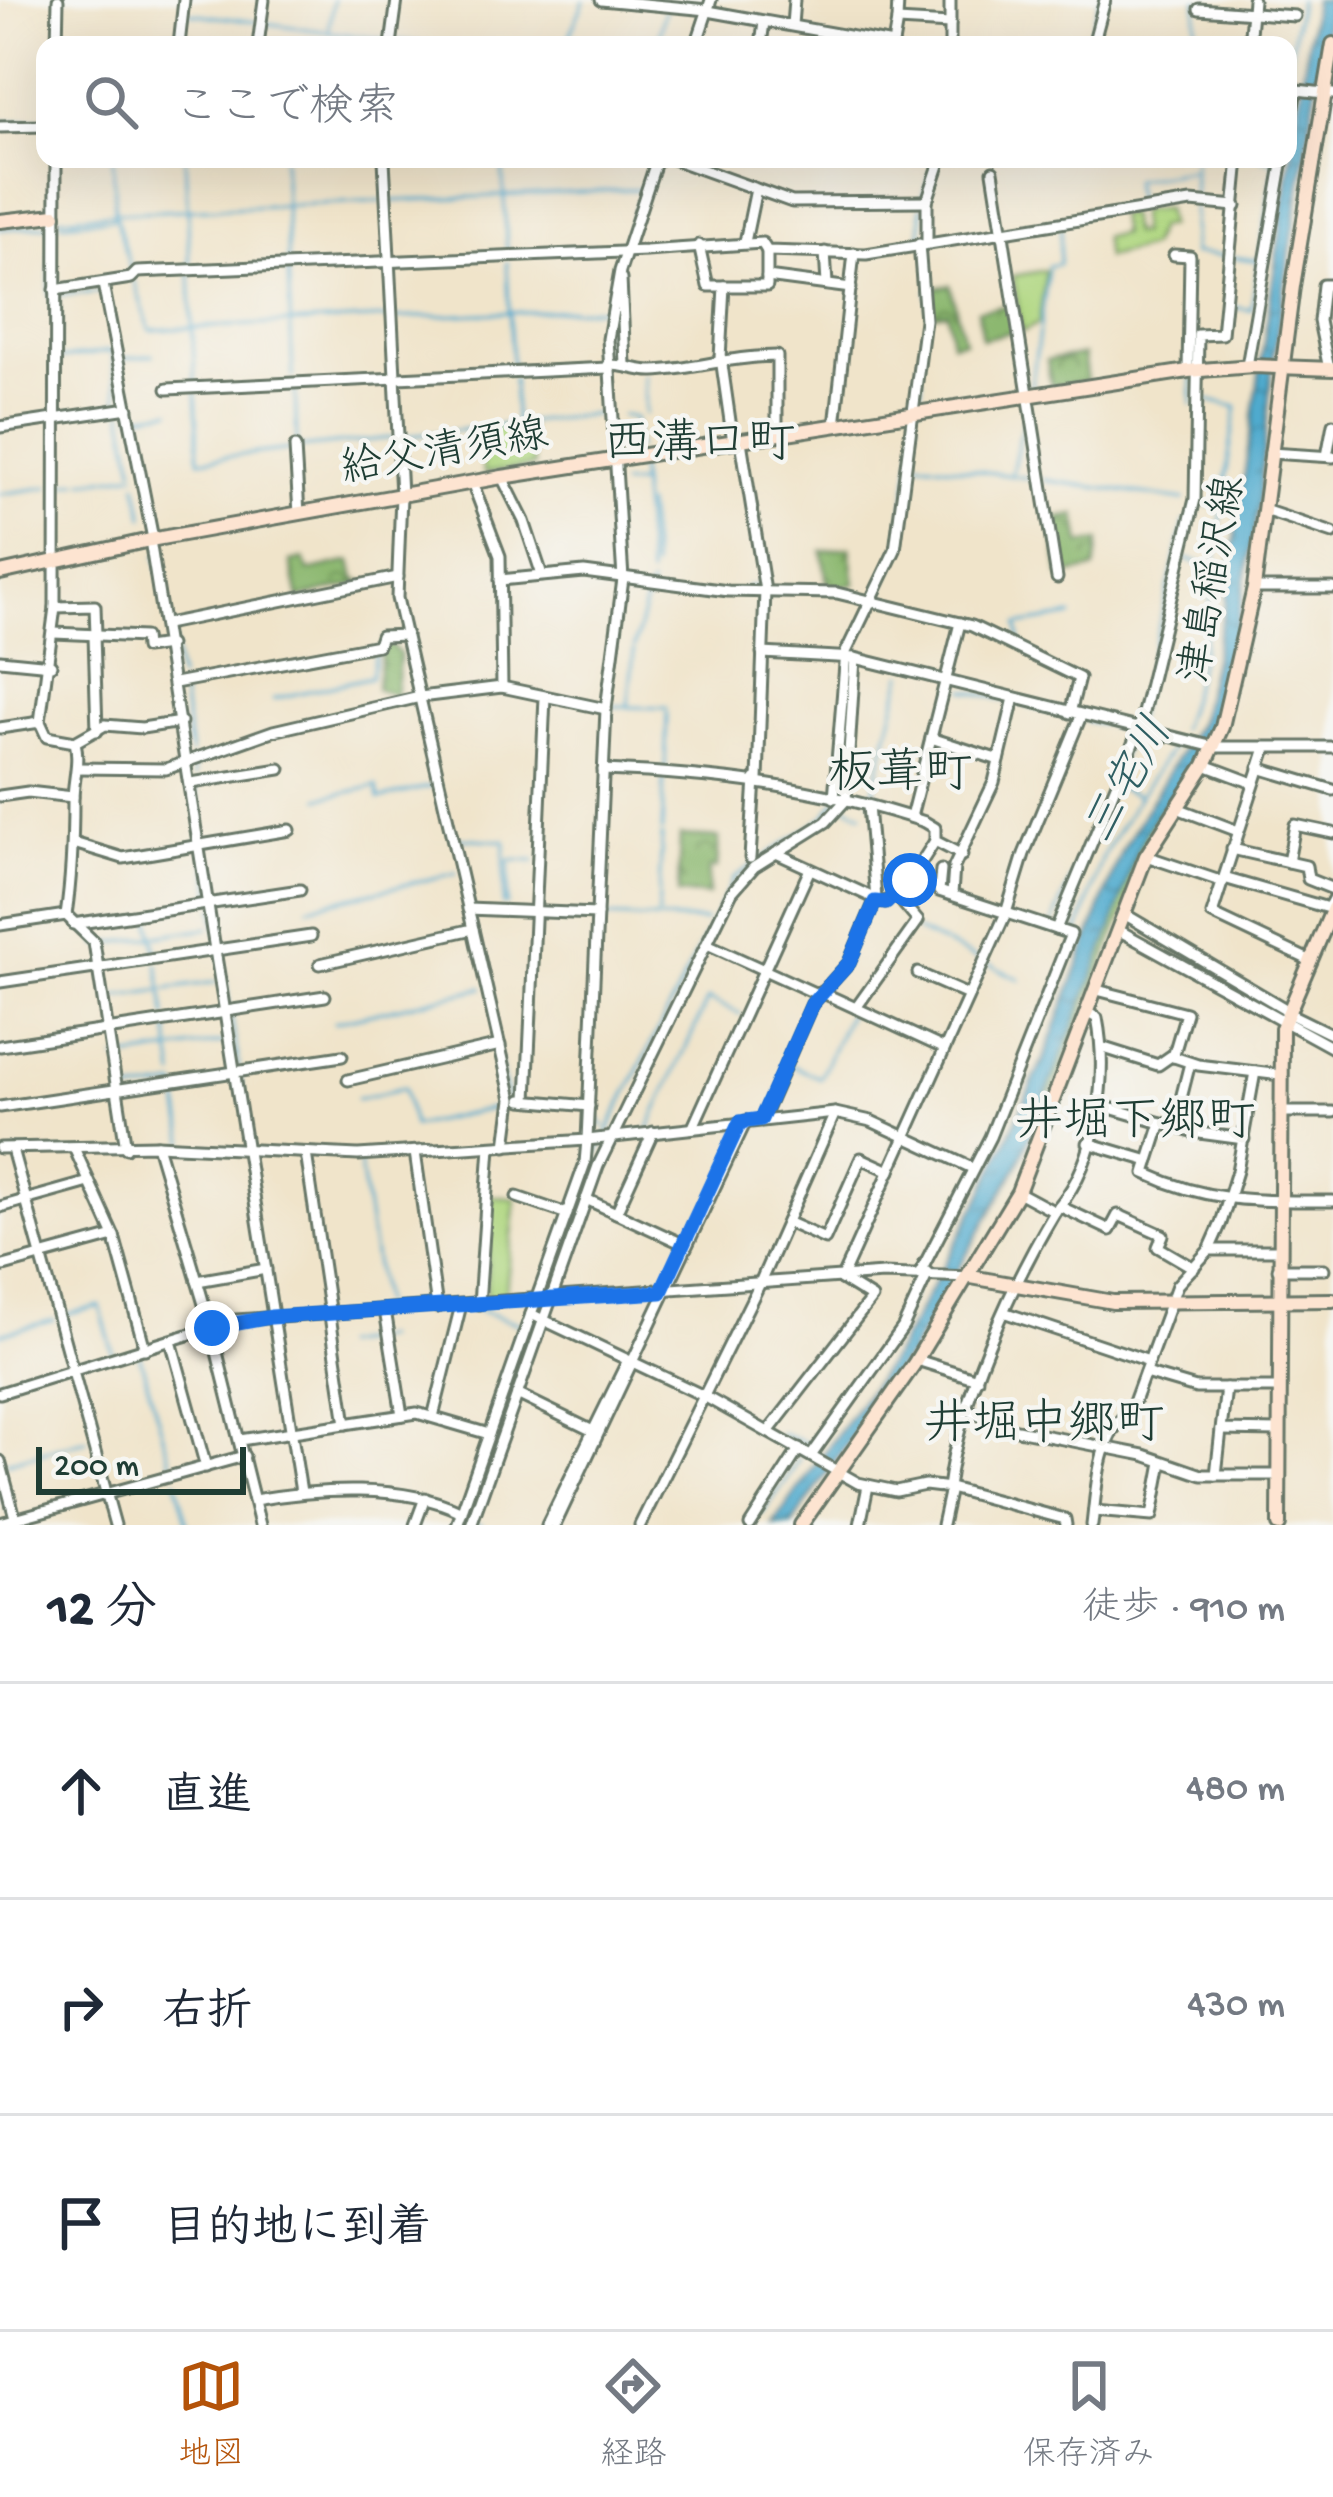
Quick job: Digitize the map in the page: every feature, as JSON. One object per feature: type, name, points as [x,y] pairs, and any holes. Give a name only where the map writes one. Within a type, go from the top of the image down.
[{"type":"main road","name":"津島稲沢線","points":[[801,1525],[917,1360],[1018,1192],[1146,856],[1213,746],[1244,648],[1282,368],[1326,137],[1333,44]]},
{"type":"main road","points":[[0,221],[55,215]]},
{"type":"main road","name":"給父清須線","points":[[0,573],[151,540],[472,482],[1193,371],[1250,366],[1331,369]]},
{"type":"main road","points":[[1279,1525],[1277,1301],[1285,1016],[1331,905]]},
{"type":"main road","points":[[965,1276],[1113,1302],[1333,1300]]},
{"type":"street","points":[[57,36],[58,0]]},
{"type":"street","points":[[180,36],[184,0]]},
{"type":"street","points":[[258,36],[264,0]]},
{"type":"street","points":[[392,36],[397,0]]},
{"type":"street","points":[[601,0],[709,7],[848,36]]},
{"type":"street","points":[[792,25],[794,0]]},
{"type":"street","points":[[894,36],[898,0]]},
{"type":"street","points":[[950,0],[950,36]]},
{"type":"street","points":[[1095,36],[1105,0]]},
{"type":"street","points":[[1250,36],[1252,6]]},
{"type":"street","points":[[1199,9],[1252,6],[1295,16]]},
{"type":"street","points":[[699,36],[709,7]]},
{"type":"street","points":[[897,21],[950,24]]},
{"type":"street","points":[[762,36],[764,22]]},
{"type":"street","points":[[1297,90],[1329,93]]},
{"type":"street","points":[[0,127],[36,126]]},
{"type":"street","points":[[56,168],[55,607],[40,722],[47,737],[75,742],[105,724],[142,728],[182,722]]},
{"type":"street","points":[[384,168],[401,495],[398,578],[406,635],[512,1099],[506,1146]]},
{"type":"street","points":[[543,1300],[587,1140],[606,710],[622,579],[608,367],[620,271],[654,168]]},
{"type":"street","points":[[698,168],[792,202],[927,201]]},
{"type":"street","points":[[457,1525],[607,1138],[707,944],[745,875],[826,821],[839,799],[850,657],[896,550],[926,307],[923,243],[927,201],[938,168]]},
{"type":"street","points":[[1193,371],[1198,334],[1222,334],[1238,168]]},
{"type":"street","points":[[1250,366],[1281,168]]},
{"type":"street","points":[[993,171],[1057,578]]},
{"type":"street","points":[[745,242],[756,189]]},
{"type":"street","points":[[767,251],[854,253],[1194,202],[1236,206]]},
{"type":"street","points":[[55,290],[103,284],[137,272],[745,242],[762,243],[767,251],[767,286],[705,285],[699,245]]},
{"type":"street","points":[[825,252],[827,284]]},
{"type":"street","points":[[836,426],[854,253]]},
{"type":"street","points":[[1056,929],[1135,728],[1195,499],[1190,256],[1174,255]]},
{"type":"street","points":[[620,271],[625,364]]},
{"type":"street","points":[[767,277],[851,288]]},
{"type":"street","points":[[103,284],[166,624],[301,1492]]},
{"type":"street","points":[[1331,369],[1319,321],[1323,285],[1333,285]]},
{"type":"street","points":[[724,286],[721,358],[764,591],[751,858]]},
{"type":"street","points":[[167,389],[625,364],[649,372],[721,358],[777,356],[777,435]]},
{"type":"street","points":[[0,427],[128,408]]},
{"type":"street","points":[[1270,453],[1330,457],[1333,424]]},
{"type":"street","points":[[295,447],[299,514]]},
{"type":"street","points":[[502,477],[524,521],[542,575]]},
{"type":"street","points":[[472,482],[500,556],[502,687]]},
{"type":"street","points":[[1264,510],[1333,532]]},
{"type":"street","points":[[500,580],[584,572],[764,591],[837,593],[960,623],[1079,679],[1076,715],[1006,913],[841,1279]]},
{"type":"street","points":[[166,624],[398,578]]},
{"type":"street","points":[[1254,588],[1333,588]]},
{"type":"street","points":[[55,607],[94,606],[97,731]]},
{"type":"street","points":[[911,817],[960,623]]},
{"type":"street","points":[[53,633],[144,637],[145,648],[169,645]]},
{"type":"street","points":[[175,683],[259,671],[378,645],[380,635],[406,635]]},
{"type":"street","points":[[762,653],[850,657],[1213,746],[1333,747]]},
{"type":"street","points":[[0,660],[51,665]]},
{"type":"street","points":[[77,769],[166,770],[273,731],[420,697],[502,687],[606,710]]},
{"type":"street","points":[[527,1100],[545,697]]},
{"type":"street","points":[[952,895],[954,872],[999,760],[1014,698]]},
{"type":"street","points":[[0,728],[40,722]]},
{"type":"street","points":[[931,737],[999,760]]},
{"type":"street","points":[[70,920],[77,844],[75,742]]},
{"type":"street","points":[[1266,748],[1213,914],[1307,958]]},
{"type":"street","points":[[1205,765],[1253,783]]},
{"type":"street","points":[[1259,768],[1333,790]]},
{"type":"street","points":[[191,783],[280,769]]},
{"type":"street","points":[[603,770],[756,780],[911,817],[935,828],[935,841],[886,903],[776,853]]},
{"type":"street","points":[[0,796],[28,792],[73,796]]},
{"type":"street","points":[[761,1119],[820,993],[849,963],[876,900],[868,806]]},
{"type":"street","points":[[1177,808],[1238,831]]},
{"type":"street","points":[[1288,862],[1295,826],[1333,833]]},
{"type":"street","points":[[77,844],[123,858],[290,830]]},
{"type":"street","points":[[935,841],[962,855]]},
{"type":"street","points":[[1232,849],[1306,866],[1308,879],[1333,889]]},
{"type":"street","points":[[1146,856],[1331,905]]},
{"type":"street","points":[[919,863],[954,872]]},
{"type":"street","points":[[693,1127],[810,869]]},
{"type":"street","points":[[813,1457],[903,1327],[1028,1050],[1071,934],[939,892],[940,870]]},
{"type":"street","points":[[0,925],[300,890]]},
{"type":"street","points":[[856,1008],[918,921],[896,895]]},
{"type":"street","points":[[469,909],[597,914]]},
{"type":"street","points":[[1126,915],[1333,1048]]},
{"type":"street","points":[[70,920],[91,937],[126,1148]]},
{"type":"street","points":[[320,964],[473,929]]},
{"type":"street","points":[[1120,931],[1285,1016],[1333,1035]]},
{"type":"street","points":[[0,982],[310,935]]},
{"type":"street","points":[[707,944],[943,1048]]},
{"type":"street","points":[[919,973],[968,995]]},
{"type":"street","points":[[1097,990],[1186,1013],[1173,1057],[1158,1065],[1105,1048]]},
{"type":"street","points":[[0,1046],[326,996]]},
{"type":"street","points":[[942,1525],[977,1378],[1015,1285],[1088,1143],[1105,1048],[1097,1018],[1088,1013]]},
{"type":"street","points":[[348,1080],[500,1045]]},
{"type":"street","points":[[0,1107],[342,1056]]},
{"type":"street","points":[[1173,1057],[1281,1075]]},
{"type":"street","points":[[1174,1126],[1190,1063]]},
{"type":"street","points":[[1093,1525],[1103,1447],[1118,1420],[1131,1410],[1170,1303],[1209,1250],[1244,1139],[1256,1072]]},
{"type":"street","points":[[512,1099],[589,1106]]},
{"type":"street","points":[[1096,1104],[1244,1139]]},
{"type":"street","points":[[115,1525],[26,1200],[6,1149],[157,1145],[306,1153],[415,1152],[587,1140],[835,1112],[905,1136],[972,1168]]},
{"type":"street","points":[[640,1525],[759,1285],[835,1112]]},
{"type":"street","points":[[1280,1112],[1333,1112]]},
{"type":"street","points":[[551,1525],[743,1122]]},
{"type":"street","points":[[1161,1123],[1145,1173],[1226,1201],[1333,1201]]},
{"type":"street","points":[[616,1213],[652,1132]]},
{"type":"street","points":[[1088,1143],[1149,1161]]},
{"type":"street","points":[[157,1145],[212,1328],[260,1525]]},
{"type":"street","points":[[479,1304],[490,1147]]},
{"type":"street","points":[[75,1150],[114,1236],[145,1348]]},
{"type":"street","points":[[415,1152],[437,1307]]},
{"type":"street","points":[[306,1153],[346,1424]]},
{"type":"street","points":[[787,1222],[824,1239],[861,1158],[890,1171]]},
{"type":"street","points":[[0,1207],[89,1183]]},
{"type":"street","points":[[1018,1192],[1110,1230],[1118,1215],[1123,1217],[1162,1235],[1158,1247],[1194,1268]]},
{"type":"street","points":[[517,1197],[566,1214]]},
{"type":"street","points":[[586,1199],[683,1244]]},
{"type":"street","points":[[664,1292],[704,1205]]},
{"type":"street","points":[[0,1267],[114,1236]]},
{"type":"street","points":[[1209,1250],[1278,1250]]},
{"type":"street","points":[[197,1281],[266,1269]]},
{"type":"street","points":[[1278,1269],[1324,1269]]},
{"type":"street","points":[[768,1432],[872,1298],[884,1274]]},
{"type":"street","points":[[0,1393],[212,1328],[274,1317],[884,1274],[965,1276]]},
{"type":"street","points":[[841,1279],[872,1298]]},
{"type":"street","points":[[433,1417],[461,1305]]},
{"type":"street","points":[[386,1310],[402,1415]]},
{"type":"street","points":[[1006,1313],[1146,1360]]},
{"type":"street","points":[[537,1317],[704,1396],[868,1486],[896,1491],[926,1485],[949,1488],[1048,1512],[1066,1519],[1066,1525]]},
{"type":"street","points":[[471,1525],[517,1394],[537,1317]]},
{"type":"street","points":[[171,1340],[206,1467]]},
{"type":"street","points":[[917,1360],[977,1378]]},
{"type":"street","points":[[583,1459],[631,1361]]},
{"type":"street","points":[[1145,1373],[1196,1388],[1278,1388]]},
{"type":"street","points":[[1216,1475],[1226,1388]]},
{"type":"street","points":[[517,1394],[593,1431]]},
{"type":"street","points":[[966,1409],[1012,1429],[1216,1475],[1278,1475]]},
{"type":"street","points":[[240,1440],[402,1415],[433,1417],[489,1434]]},
{"type":"street","points":[[1221,1430],[1278,1431]]},
{"type":"street","points":[[750,1525],[799,1449]]},
{"type":"street","points":[[0,1522],[16,1522],[244,1456]]},
{"type":"street","points":[[0,1461],[16,1522]]},
{"type":"street","points":[[1094,1511],[1152,1516],[1162,1462]]},
{"type":"street","points":[[860,1525],[868,1486]]},
{"type":"street","points":[[254,1500],[301,1492],[425,1498],[462,1512]]},
{"type":"street","points":[[415,1525],[425,1498]]},
{"type":"green space","points":[[1165,208],[1168,226],[1158,227],[1150,247],[1106,258],[1103,237],[1121,234],[1118,215],[1128,214],[1132,234],[1140,233],[1138,212]]},
{"type":"green space","points":[[1046,270],[1039,323],[1022,332],[1013,276]]},
{"type":"green space","points":[[950,285],[964,341],[952,343],[947,312],[930,314],[930,289]]},
{"type":"green space","points":[[1011,305],[1015,331],[982,339],[978,310]]},
{"type":"green space","points":[[1083,355],[1087,381],[1051,386],[1047,360]]},
{"type":"green space","points":[[529,424],[534,466],[484,473],[476,430]]},
{"type":"green space","points":[[1076,515],[1081,544],[1099,541],[1095,569],[1060,576],[1052,519]]},
{"type":"green space","points":[[850,547],[855,584],[828,589],[822,551]]},
{"type":"green space","points":[[304,559],[308,571],[351,561],[355,579],[365,582],[299,598],[291,562]]},
{"type":"green space","points":[[384,639],[400,654],[395,695],[376,689]]},
{"type":"green space","points":[[1204,746],[1209,748],[1155,833],[1040,1122],[1035,1120],[1142,839]]},
{"type":"green space","points":[[680,836],[719,838],[717,868],[709,868],[708,895],[678,894]]},
{"type":"green space","points":[[490,1196],[516,1199],[505,1299],[486,1300]]},
{"type":"water","points":[[1314,0],[1330,0],[1273,359],[1258,507],[1227,684],[1201,756],[1156,813],[1136,852],[1112,928],[1018,1165],[910,1353],[913,1357],[908,1356],[899,1367],[792,1525],[773,1525],[897,1350],[981,1197],[1047,1051],[1121,852],[1200,719],[1226,601],[1289,168],[1297,168],[1297,116]]},
{"type":"waterway","points":[[329,30],[333,0]]},
{"type":"waterway","points":[[1090,36],[1100,0]]},
{"type":"waterway","points":[[1196,36],[1197,0]]},
{"type":"waterway","points":[[1293,36],[1299,0]]},
{"type":"waterway","points":[[570,36],[584,1]]},
{"type":"waterway","points":[[659,36],[665,10]]},
{"type":"waterway","points":[[190,13],[256,22]]},
{"type":"waterway","points":[[265,23],[358,36]]},
{"type":"waterway","points":[[0,122],[36,120]]},
{"type":"waterway","points":[[113,168],[115,213],[131,271]]},
{"type":"waterway","points":[[185,168],[190,265]]},
{"type":"waterway","points":[[283,168],[288,261]]},
{"type":"waterway","points":[[502,168],[507,251]]},
{"type":"waterway","points":[[923,195],[933,168]]},
{"type":"waterway","points":[[1193,254],[1194,168]]},
{"type":"waterway","points":[[1227,306],[1251,310],[1275,168]]},
{"type":"waterway","points":[[1136,205],[1133,180],[1194,170]]},
{"type":"waterway","points":[[391,201],[642,189],[623,244]]},
{"type":"waterway","points":[[115,213],[382,201]]},
{"type":"waterway","points":[[921,207],[921,240]]},
{"type":"waterway","points":[[60,218],[113,213]]},
{"type":"waterway","points":[[61,223],[113,218]]},
{"type":"waterway","points":[[0,229],[49,225]]},
{"type":"waterway","points":[[50,225],[50,296]]},
{"type":"waterway","points":[[1048,266],[1059,264],[1061,228]]},
{"type":"waterway","points":[[1193,253],[1224,256]]},
{"type":"waterway","points":[[603,361],[607,308],[620,256]]},
{"type":"waterway","points":[[1232,257],[1256,260]]},
{"type":"waterway","points":[[507,262],[512,366]]},
{"type":"waterway","points":[[288,268],[293,377]]},
{"type":"waterway","points":[[1040,329],[1048,270]]},
{"type":"waterway","points":[[190,272],[195,383]]},
{"type":"waterway","points":[[134,281],[150,330],[388,318]]},
{"type":"waterway","points":[[928,289],[929,308]]},
{"type":"waterway","points":[[60,295],[100,292]]},
{"type":"waterway","points":[[395,318],[607,308]]},
{"type":"waterway","points":[[1031,387],[1039,333]]},
{"type":"waterway","points":[[60,359],[112,351],[119,406]]},
{"type":"waterway","points":[[122,359],[153,355]]},
{"type":"waterway","points":[[679,363],[693,362]]},
{"type":"waterway","points":[[668,365],[674,364]]},
{"type":"waterway","points":[[644,375],[645,414]]},
{"type":"waterway","points":[[513,378],[515,422]]},
{"type":"waterway","points":[[919,406],[922,378]]},
{"type":"waterway","points":[[1192,379],[1192,404]]},
{"type":"waterway","points":[[295,388],[297,444]]},
{"type":"waterway","points":[[196,390],[199,460],[291,449]]},
{"type":"waterway","name":"三宅川","points":[[1180,729],[1202,650],[1237,407],[1202,399]]},
{"type":"waterway","points":[[1012,472],[1026,409]]},
{"type":"waterway","points":[[133,416],[171,410]]},
{"type":"waterway","points":[[123,412],[134,469]]},
{"type":"waterway","points":[[401,437],[606,413]]},
{"type":"waterway","points":[[621,415],[634,418],[637,449]]},
{"type":"waterway","points":[[901,535],[917,420]]},
{"type":"waterway","points":[[298,448],[392,438]]},
{"type":"waterway","points":[[918,462],[1035,479]]},
{"type":"waterway","points":[[638,464],[649,575]]},
{"type":"waterway","points":[[83,482],[135,474]]},
{"type":"waterway","points":[[1044,480],[1184,500]]},
{"type":"waterway","points":[[58,485],[78,482]]},
{"type":"waterway","points":[[137,484],[144,517]]},
{"type":"waterway","points":[[621,485],[640,484]]},
{"type":"waterway","points":[[0,494],[48,487]]},
{"type":"waterway","points":[[1199,503],[1215,505]]},
{"type":"waterway","points":[[646,505],[653,568]]},
{"type":"waterway","name":"三宅川","points":[[1135,721],[1185,521]]},
{"type":"waterway","points":[[876,602],[899,550]]},
{"type":"waterway","points":[[157,555],[161,577]]},
{"type":"waterway","points":[[1186,559],[1215,567]]},
{"type":"waterway","points":[[162,581],[169,620]]},
{"type":"waterway","points":[[634,647],[650,585]]},
{"type":"waterway","points":[[746,587],[759,586]]},
{"type":"waterway","points":[[1021,645],[1018,625],[1072,616]]},
{"type":"waterway","points":[[171,629],[179,678]]},
{"type":"waterway","points":[[273,699],[371,677],[376,649]]},
{"type":"waterway","points":[[613,706],[628,706],[634,651]]},
{"type":"waterway","points":[[871,801],[903,674]]},
{"type":"waterway","points":[[181,686],[191,754]]},
{"type":"waterway","points":[[965,690],[1008,701]]},
{"type":"waterway","points":[[1017,703],[1075,718]]},
{"type":"waterway","points":[[629,707],[667,708]]},
{"type":"waterway","points":[[665,769],[667,713]]},
{"type":"waterway","points":[[841,793],[845,718]]},
{"type":"waterway","points":[[1086,721],[1102,724]]},
{"type":"waterway","name":"三宅川","points":[[1108,726],[1125,730]]},
{"type":"waterway","name":"三宅川","points":[[1053,923],[1132,730]]},
{"type":"waterway","name":"三宅川","points":[[1119,788],[1139,796],[1173,746]]},
{"type":"waterway","points":[[193,765],[194,777]]},
{"type":"waterway","points":[[662,831],[664,777]]},
{"type":"waterway","points":[[320,798],[377,786],[379,799],[436,785]]},
{"type":"waterway","points":[[196,787],[203,837]]},
{"type":"waterway","name":"三宅川","points":[[1078,933],[1104,854],[1139,796]]},
{"type":"waterway","points":[[606,1135],[734,878],[825,816],[836,801]]},
{"type":"waterway","points":[[847,806],[862,814]]},
{"type":"waterway","points":[[659,893],[662,836]]},
{"type":"waterway","points":[[458,838],[505,841],[503,905]]},
{"type":"waterway","points":[[205,848],[213,898]]},
{"type":"waterway","points":[[507,905],[509,860],[534,861]]},
{"type":"waterway","points":[[308,907],[456,873]]},
{"type":"waterway","points":[[658,915],[659,897]]},
{"type":"waterway","points":[[214,908],[220,942]]},
{"type":"waterway","points":[[150,917],[157,954]]},
{"type":"waterway","points":[[602,917],[705,921]]},
{"type":"waterway","points":[[97,941],[99,925]]},
{"type":"waterway","points":[[157,936],[208,928]]},
{"type":"waterway","points":[[917,931],[979,960]]},
{"type":"waterway","points":[[98,945],[152,937]]},
{"type":"waterway","points":[[222,956],[229,1005]]},
{"type":"waterway","points":[[158,964],[166,1016]]},
{"type":"waterway","points":[[988,964],[1020,979]]},
{"type":"waterway","points":[[166,989],[217,982]]},
{"type":"waterway","points":[[335,1022],[482,988]]},
{"type":"waterway","points":[[108,998],[162,990]]},
{"type":"waterway","points":[[649,1128],[708,999],[740,1014]]},
{"type":"waterway","points":[[791,1065],[820,1078],[850,1011]]},
{"type":"waterway","points":[[231,1016],[239,1066]]},
{"type":"waterway","points":[[1272,1071],[1276,1026]]},
{"type":"waterway","points":[[168,1027],[175,1076]]},
{"type":"waterway","points":[[175,1050],[227,1042]]},
{"type":"waterway","points":[[116,1059],[171,1051]]},
{"type":"waterway","points":[[497,1053],[508,1100]]},
{"type":"waterway","points":[[240,1074],[251,1144]]},
{"type":"waterway","points":[[123,1094],[177,1086],[185,1141]]},
{"type":"waterway","points":[[357,1099],[404,1088],[413,1126],[507,1105]]},
{"type":"waterway","points":[[593,1113],[604,1126]]},
{"type":"waterway","points":[[463,1525],[602,1143]]},
{"type":"waterway","points":[[16,1153],[71,1154]]},
{"type":"waterway","points":[[81,1154],[109,1153]]},
{"type":"waterway","points":[[359,1160],[382,1304]]},
{"type":"waterway","points":[[886,1343],[913,1294]]},
{"type":"waterway","points":[[61,1316],[100,1306],[113,1353]]},
{"type":"waterway","points":[[475,1309],[523,1325]]},
{"type":"waterway","points":[[0,1334],[54,1320]]},
{"type":"waterway","points":[[340,1345],[384,1338]]},
{"type":"waterway","points":[[139,1354],[173,1469]]},
{"type":"waterway","points":[[780,1434],[809,1444],[820,1434]]},
{"type":"waterway","points":[[7,1462],[87,1440]]},
{"type":"waterway","points":[[784,1485],[799,1459]]},
{"type":"waterway","points":[[176,1480],[188,1525]]},
{"type":"waterway","points":[[0,1482],[6,1505]]},
{"type":"waterway","points":[[762,1514],[782,1486]]},
{"type":"waterway","points":[[477,1523],[482,1525]]},
{"type":"district","name":"西溝口町","points":[[699,447]]},
{"type":"district","name":"板葺町","points":[[900,777]]},
{"type":"district","name":"井堀下郷町","points":[[1135,1125]]},
{"type":"district","name":"井堀中郷町","points":[[1044,1428]]},
{"type":"route","points":[[212,1328],[271,1317],[661,1292],[740,1122],[761,1119],[812,1004],[849,963],[875,902],[886,903],[910,880]]}]
